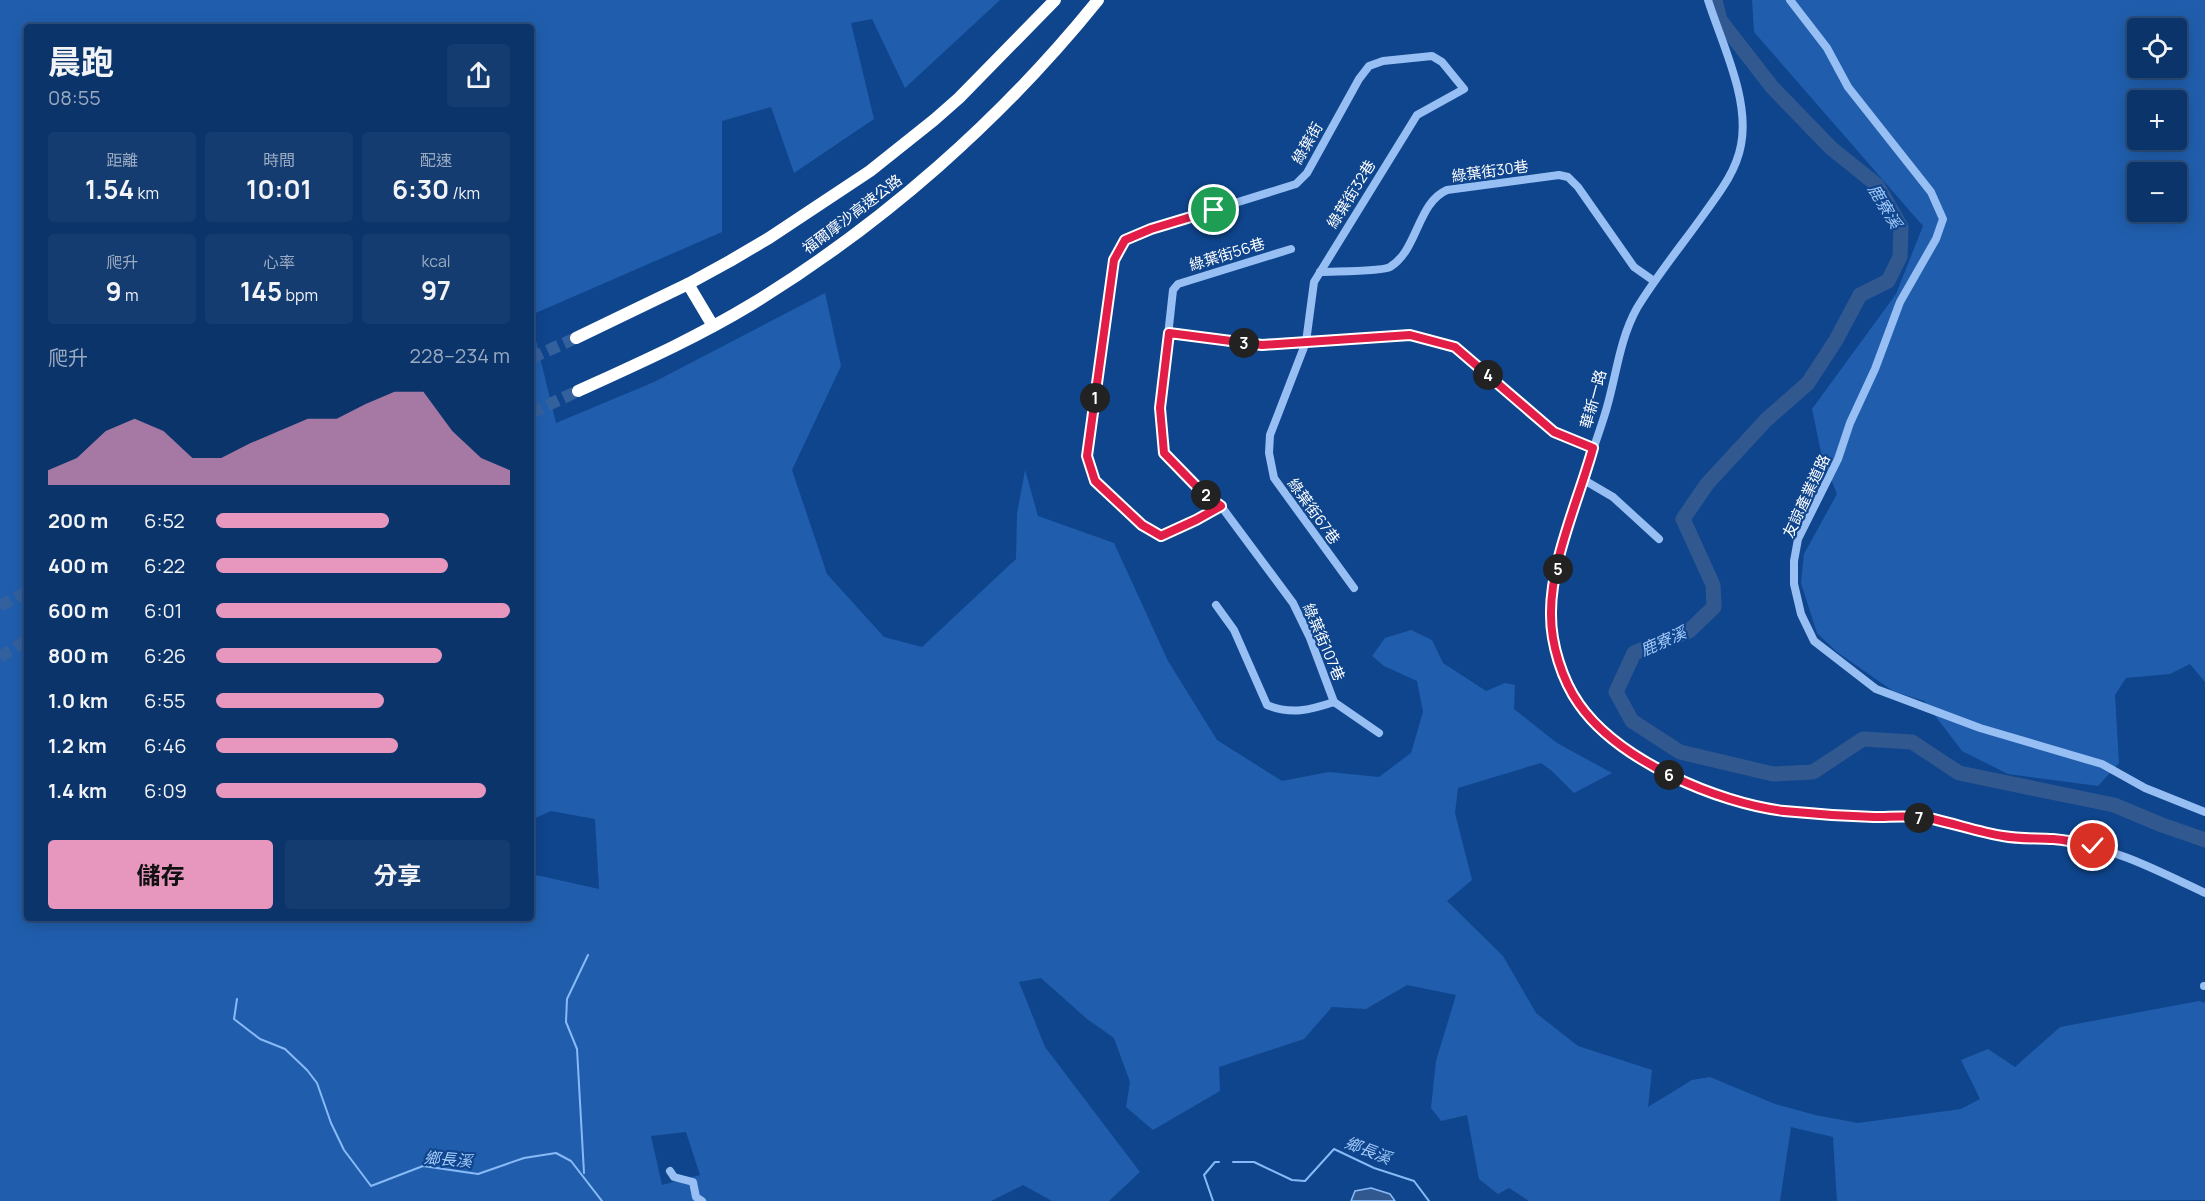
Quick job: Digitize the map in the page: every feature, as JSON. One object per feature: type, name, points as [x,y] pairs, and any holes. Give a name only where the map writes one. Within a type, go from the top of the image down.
[{"type":"highway","name":"福爾摩沙高速公路","points":[[576,338],[688,284],[769,238],[870,171],[934,120],[1016,42],[1055,0]]},
{"type":"highway","name":"福爾摩沙高速公路","points":[[578,391],[713,326],[791,278],[891,205],[957,151],[1070,34],[1098,0]]},
{"type":"highway","points":[[688,284],[713,326]]},
{"type":"street","name":"華新一路","points":[[1708,0],[1740,99],[1743,121],[1741,147],[1729,179],[1654,281],[1631,320],[1623,341],[1606,413],[1565,538],[1554,586],[1551,614],[1554,646],[1578,704],[1601,730],[1669,776],[1751,804],[1780,810],[1835,816],[1928,818],[1965,829],[2005,837],[2056,839],[2093,846],[2121,854],[2205,893]]},
{"type":"street","name":"友諒產業道路","points":[[1790,0],[1827,48],[1848,87],[1930,192],[1943,219],[1936,239],[1900,302],[1875,369],[1850,423],[1838,459],[1798,539],[1794,561],[1794,584],[1802,614],[1814,641],[1876,689],[1980,728],[2102,764],[2145,788],[2205,812]]},
{"type":"street","name":"綠葉街","points":[[1221,506],[1161,536],[1142,525],[1095,481],[1087,456],[1114,260],[1125,240],[1151,229],[1296,184],[1307,173],[1359,79],[1369,66],[1383,61],[1432,56],[1442,62],[1464,89]]},
{"type":"street","name":"綠葉街32巷","points":[[1305,342],[1314,282],[1417,115],[1464,89]]},
{"type":"street","name":"綠葉街30巷","points":[[1320,272],[1388,268],[1401,257],[1436,194],[1447,190],[1559,175],[1568,177],[1578,187],[1634,267],[1654,281]]},
{"type":"street","name":"綠葉街56巷","points":[[1169,333],[1173,290],[1178,284],[1191,278],[1291,249]]},
{"type":"street","points":[[1221,506],[1202,492],[1164,453],[1160,408],[1169,333],[1262,345],[1410,335],[1455,347],[1554,432],[1593,448]]},
{"type":"street","name":"綠葉街67巷","points":[[1305,342],[1270,435],[1269,453],[1274,478],[1354,588]]},
{"type":"street","points":[[1584,480],[1613,497],[1659,539]]},
{"type":"street","name":"綠葉街107巷","points":[[1216,605],[1234,630],[1267,705],[1278,710],[1306,711],[1334,702],[1310,638],[1293,603],[1221,506]]},
{"type":"street","points":[[1334,702],[1379,734]]},
{"type":"street","points":[[670,1172],[674,1177],[693,1182],[696,1197],[702,1201]]},
{"type":"shaded area","points":[[0,0],[1000,0],[905,88],[872,19],[851,23],[874,119],[794,173],[771,107],[722,121],[722,232],[534,314],[534,24],[24,24],[24,921],[534,921],[534,868],[536,875],[599,889],[595,819],[551,811],[534,819],[534,332],[556,423],[654,382],[825,293],[841,366],[792,470],[827,574],[884,637],[922,647],[1016,559],[1017,514],[1025,470],[1038,516],[1114,543],[1168,661],[1217,740],[1282,781],[1329,772],[1379,777],[1411,753],[1423,712],[1417,681],[1384,666],[1372,656],[1385,638],[1411,630],[1432,640],[1443,663],[1486,691],[1505,683],[1515,685],[1514,709],[1557,743],[1612,773],[1574,793],[1541,763],[1458,788],[1455,813],[1472,880],[1447,901],[1503,956],[1536,1013],[1578,1046],[1652,1070],[1648,1107],[1692,1080],[1710,1077],[1775,1104],[1858,1123],[1961,1109],[1980,1099],[1961,1060],[1988,1049],[2015,1067],[2060,1027],[2199,1001],[2205,1003],[2205,1200],[1837,1201],[1833,1137],[1791,1127],[1780,1201],[1529,1201],[1509,1188],[1498,1194],[1479,1179],[1467,1115],[1441,1121],[1431,1108],[1436,1061],[1456,995],[1407,985],[1366,1009],[1332,1007],[1304,1039],[1219,1067],[1220,1091],[1153,1130],[1126,1107],[1130,1082],[1114,1038],[1087,1019],[1041,978],[1019,982],[1045,1047],[1140,1172],[1109,1201],[1052,1201],[1023,1185],[991,1201],[0,1201]],"holes":[[[686,1132],[700,1175],[662,1185],[651,1136]]]},
{"type":"shaded area","points":[[1752,0],[2205,0],[2205,682],[2190,664],[2170,674],[2126,678],[2115,695],[2119,763],[2098,786],[2008,774],[1962,751],[1924,701],[1893,691],[1837,652],[1817,633],[1801,583],[1804,554],[1837,494],[1822,457],[1812,409],[1896,294],[1923,226],[1754,32]]},
{"type":"shaded area","points":[[1371,1188],[1390,1194],[1395,1201],[1351,1201],[1355,1191]]},
{"type":"waterway","name":"鹿寮溪","points":[[1715,0],[1720,20],[1772,87],[1831,148],[1877,185],[1901,227],[1900,257],[1888,281],[1860,295],[1836,340],[1808,383],[1766,420],[1707,484],[1683,519],[1713,585],[1714,607],[1689,631],[1634,653],[1616,692],[1632,721],[1680,752],[1773,774],[1813,772],[1863,739],[1912,742],[1959,773],[2114,805],[2205,840]]},
{"type":"waterway","points":[[584,1173],[577,1049],[566,1022],[567,999],[588,955]]},
{"type":"waterway","name":"鄉長溪","points":[[237,999],[234,1019],[260,1039],[285,1049],[317,1083],[331,1123],[344,1150],[371,1186],[423,1166],[478,1174],[524,1158],[556,1153],[571,1161],[602,1201]]},
{"type":"waterway","name":"鄉長溪","points":[[1233,1162],[1254,1162],[1292,1180],[1305,1181],[1334,1149],[1374,1168],[1414,1181],[1429,1201]]},
{"type":"waterway","name":"鄉長溪","points":[[1213,1201],[1204,1175],[1215,1162],[1219,1162]]},
{"type":"tunnel","points":[[534,357],[576,338]]},
{"type":"tunnel","points":[[534,412],[578,391]]},
{"type":"tunnel","points":[[0,606],[24,594]]},
{"type":"tunnel","points":[[0,657],[24,642]]},
{"type":"route","points":[[1214,210],[1151,229],[1125,240],[1114,260],[1087,456],[1095,481],[1142,525],[1161,536],[1221,506],[1202,492],[1164,453],[1160,408],[1169,333],[1262,345],[1410,335],[1455,347],[1554,432],[1593,448],[1567,530],[1554,586],[1551,614],[1554,646],[1568,684],[1578,704],[1601,730],[1669,776],[1751,804],[1780,810],[1835,816],[1928,818],[1965,829],[2005,837],[2056,839],[2093,846]]}]
